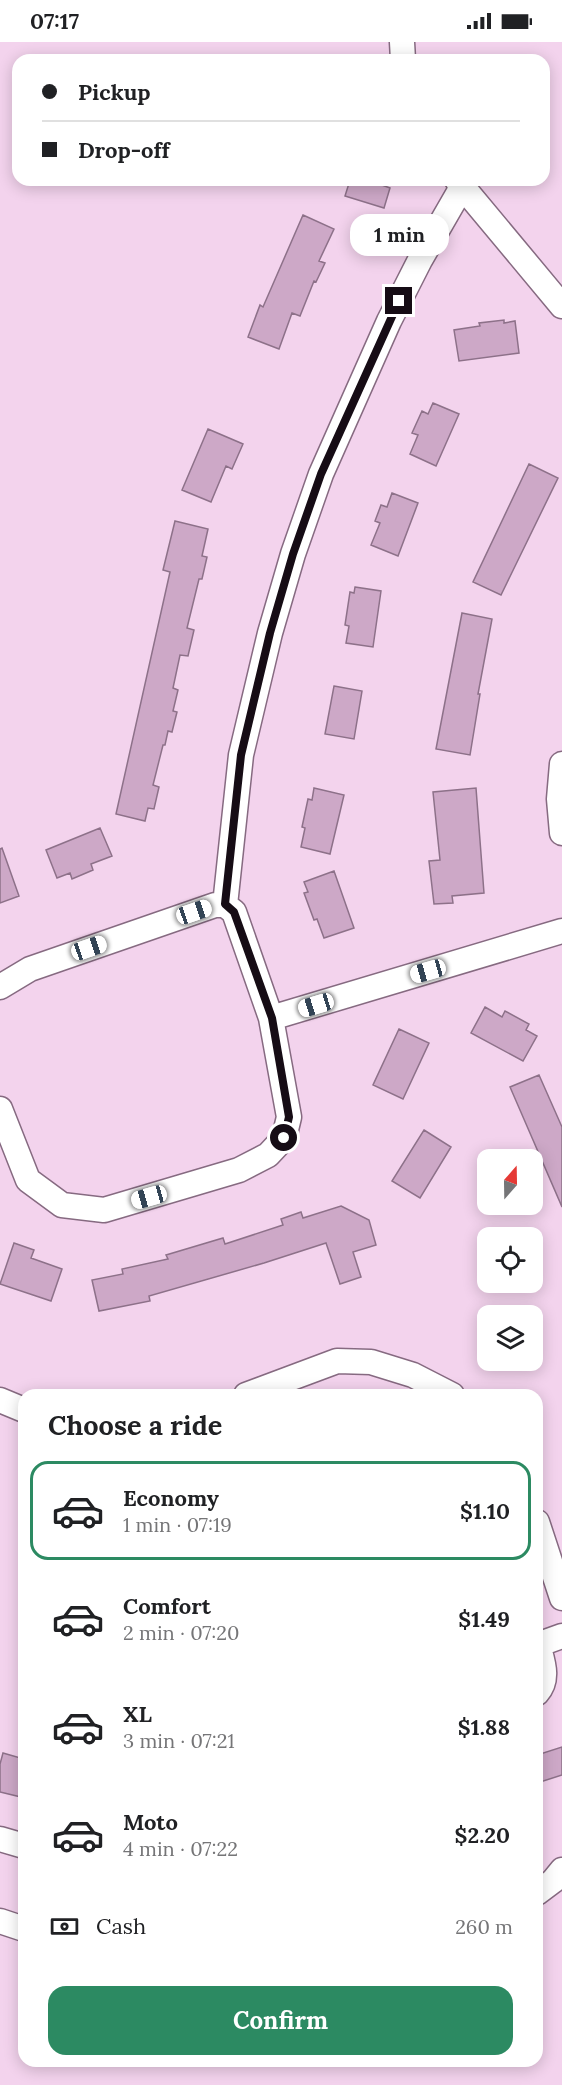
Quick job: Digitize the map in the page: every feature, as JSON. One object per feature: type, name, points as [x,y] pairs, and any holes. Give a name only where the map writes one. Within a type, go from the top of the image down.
[{"type":"street","points":[[225,904],[241,755],[270,633],[293,554],[321,474],[389,321],[458,186]]},
{"type":"street","points":[[461,186],[562,306]]},
{"type":"street","points":[[562,764],[559,799],[562,833]]},
{"type":"street","points":[[0,987],[40,966],[215,905],[225,904],[234,912],[272,1018],[289,1117],[284,1138],[268,1155],[239,1170],[104,1210],[62,1205],[44,1194],[28,1180],[0,1109]]},
{"type":"street","points":[[272,1018],[562,930]]},
{"type":"street","points":[[262,1389],[337,1361],[371,1362],[413,1375],[440,1389]]},
{"type":"street","points":[[0,1400],[18,1408]]},
{"type":"street","points":[[543,1540],[562,1598]]},
{"type":"street","points":[[543,1642],[562,1636]]},
{"type":"street","points":[[543,1665],[545,1672],[543,1683]]},
{"type":"street","points":[[0,1839],[18,1844]]},
{"type":"street","points":[[543,1888],[562,1870]]},
{"type":"street","points":[[0,1921],[18,1927]]},
{"type":"building","points":[[348,186],[390,188],[384,208],[345,196]]},
{"type":"building","points":[[303,215],[334,229],[319,261],[325,263],[316,282],[314,281],[300,316],[292,313],[279,349],[248,337],[260,305],[263,307]]},
{"type":"building","points":[[504,320],[504,323],[515,321],[519,353],[459,361],[454,330],[480,326],[479,323]]},
{"type":"building","points":[[433,403],[459,414],[436,466],[410,454],[418,435],[412,433],[422,411],[428,414]]},
{"type":"building","points":[[208,429],[243,444],[232,469],[226,466],[211,502],[182,490]]},
{"type":"building","points":[[529,464],[558,478],[501,595],[473,582]]},
{"type":"building","points":[[392,493],[418,503],[398,556],[371,545],[380,523],[375,521],[381,505],[387,507]]},
{"type":"building","points":[[175,521],[208,529],[202,556],[207,557],[187,628],[194,630],[188,656],[180,655],[173,688],[178,690],[173,711],[177,712],[172,732],[168,731],[165,745],[163,745],[153,785],[159,787],[154,809],[148,808],[145,821],[116,814],[170,572],[163,570]]},
{"type":"building","points":[[355,587],[381,591],[373,647],[346,643],[349,626],[345,625],[350,592],[354,593]]},
{"type":"building","points":[[462,613],[492,619],[478,694],[480,694],[470,755],[436,749]]},
{"type":"building","points":[[334,686],[362,691],[354,739],[325,734]]},
{"type":"building","points":[[314,788],[344,795],[330,854],[301,847],[305,828],[302,827],[308,799],[312,800]]},
{"type":"building","points":[[476,788],[484,893],[452,896],[453,903],[434,904],[429,861],[440,860],[433,792]]},
{"type":"building","points":[[100,828],[112,856],[91,864],[93,870],[72,879],[70,873],[57,878],[46,850]]},
{"type":"building","points":[[2,848],[19,896],[0,903],[0,849]]},
{"type":"building","points":[[334,871],[354,928],[324,938],[317,919],[314,920],[304,893],[308,892],[304,882]]},
{"type":"building","points":[[485,1007],[502,1017],[505,1011],[529,1024],[526,1030],[537,1036],[523,1061],[471,1033]]},
{"type":"building","points":[[399,1029],[429,1043],[403,1099],[373,1085]]},
{"type":"building","points":[[539,1075],[562,1127],[562,1207],[543,1163],[543,1149],[537,1149],[510,1087]]},
{"type":"building","points":[[424,1130],[451,1147],[420,1198],[392,1181]]},
{"type":"building","points":[[341,1206],[369,1220],[376,1245],[353,1252],[361,1277],[340,1284],[326,1243],[149,1296],[150,1301],[99,1311],[92,1280],[123,1274],[122,1269],[168,1259],[166,1255],[223,1238],[225,1244],[283,1225],[281,1219],[301,1212],[303,1218]]},
{"type":"building","points":[[14,1243],[34,1250],[31,1258],[62,1269],[51,1301],[0,1284]]},
{"type":"building","points":[[562,1747],[562,1775],[543,1781],[543,1753]]},
{"type":"building","points":[[3,1753],[18,1757],[18,1796],[0,1792],[0,1764]]},
{"type":"route","points":[[284,1138],[289,1117],[272,1018],[234,912],[225,904],[230,839],[241,755],[270,633],[293,554],[321,474],[399,301]]}]
